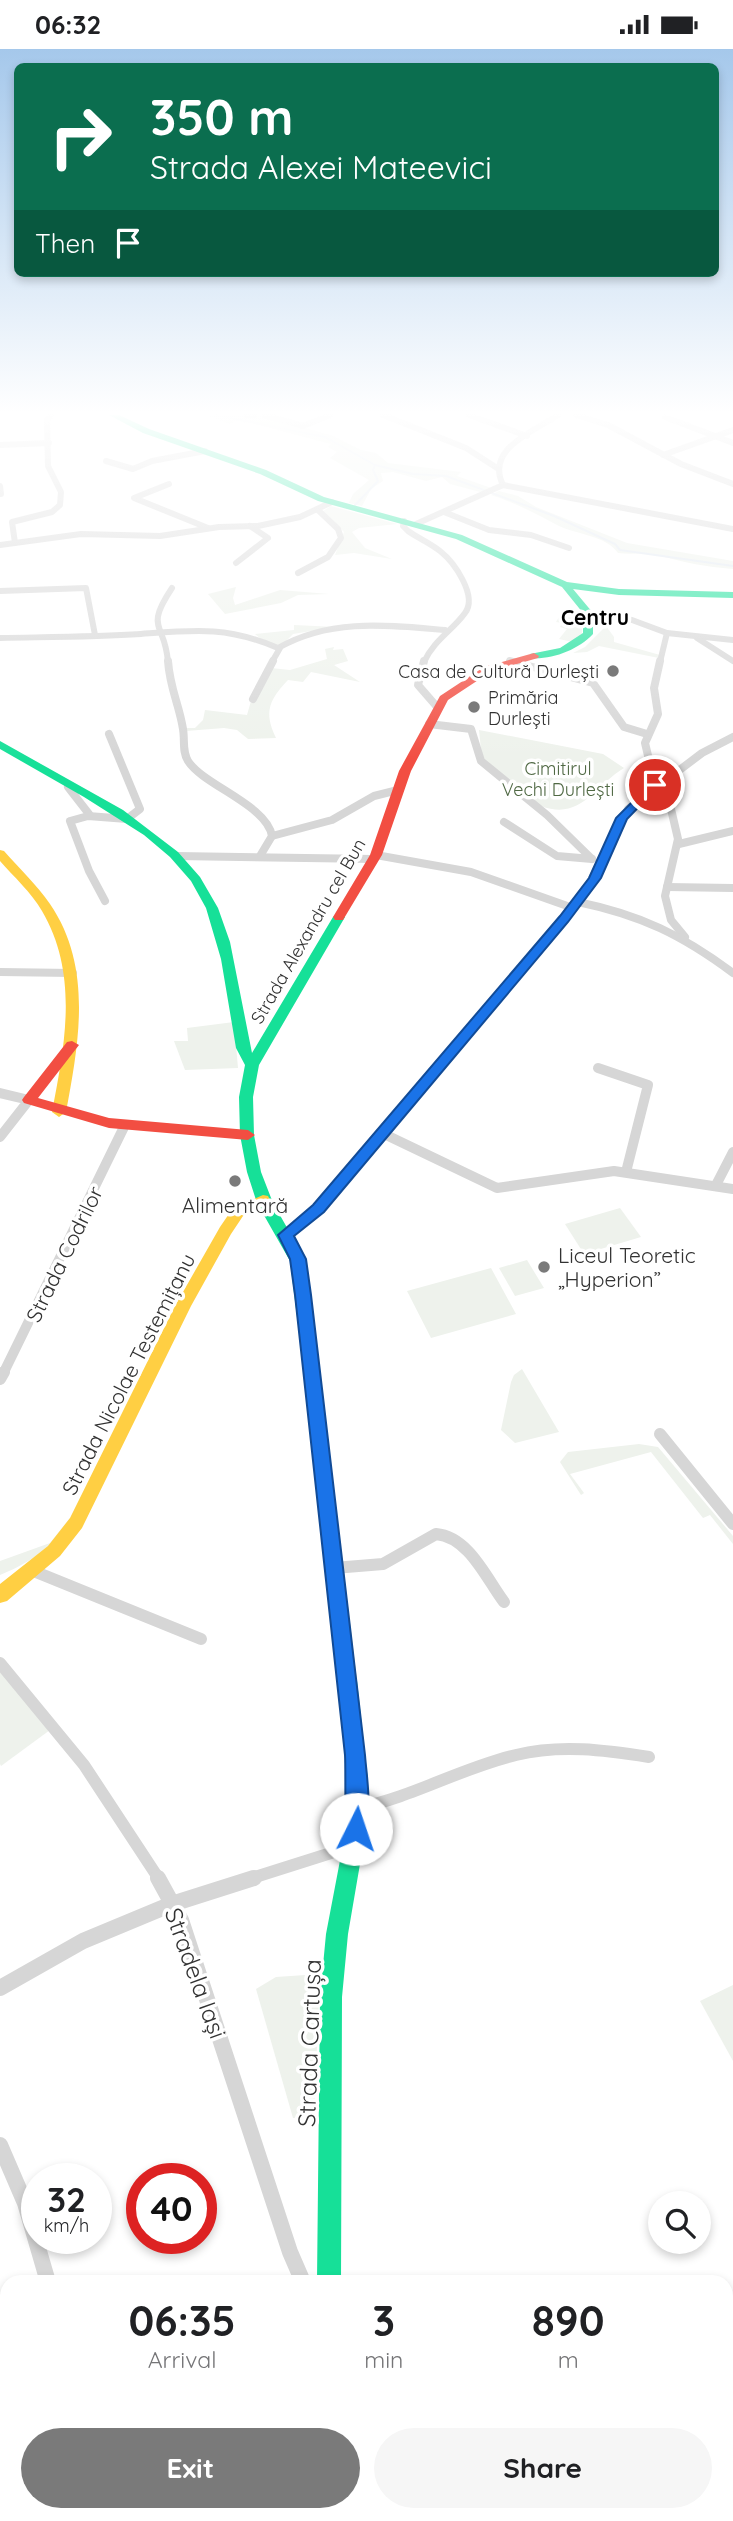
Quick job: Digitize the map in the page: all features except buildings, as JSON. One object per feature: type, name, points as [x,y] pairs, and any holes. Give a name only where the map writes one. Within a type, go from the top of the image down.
[{"type":"street","points":[[14,530],[15,543]]},
{"type":"street","points":[[0,545],[81,534],[160,536],[199,530]]},
{"type":"street","points":[[236,563],[245,559],[268,538],[257,530]]},
{"type":"street","points":[[298,573],[328,557],[341,540],[340,530]]},
{"type":"street","points":[[407,530],[446,557],[461,578],[469,606],[445,630],[424,661],[418,682],[421,692],[438,708]]},
{"type":"street","points":[[434,530],[469,541],[570,590],[733,595]]},
{"type":"street","points":[[492,530],[531,535],[569,548]]},
{"type":"street","points":[[172,588],[156,613],[158,631],[167,646],[170,688],[181,719],[186,757],[216,784],[246,804],[272,836]]},
{"type":"street","points":[[0,591],[88,589],[95,635]]},
{"type":"street","points":[[570,590],[589,615],[632,620],[667,633],[733,640]]},
{"type":"street","name":"Strada Alexandru cel Bun","points":[[263,1200],[248,1135],[246,1094],[252,1065],[375,857],[398,790],[429,724],[449,694],[470,679],[510,661],[561,652],[576,646],[588,634],[589,615]]},
{"type":"street","points":[[253,699],[280,647],[301,635],[369,623],[445,630]]},
{"type":"street","points":[[0,639],[180,629],[248,635],[270,646],[280,647]]},
{"type":"street","points":[[667,633],[654,688],[658,714],[647,734],[646,748],[655,785],[671,809],[679,844],[665,896],[668,914],[685,937]]},
{"type":"street","points":[[691,636],[733,661]]},
{"type":"street","points":[[510,661],[593,683],[624,727],[647,734]]},
{"type":"street","points":[[429,724],[473,731],[477,755],[481,761],[597,860]]},
{"type":"street","points":[[105,901],[70,823],[78,816],[89,814],[127,820],[136,815],[140,807],[109,734]]},
{"type":"street","points":[[285,1235],[319,1209],[575,905],[595,878],[597,860],[622,818],[655,785],[702,751],[733,737]]},
{"type":"street","points":[[0,744],[127,820],[176,856],[195,877],[208,900],[225,956],[243,1048],[252,1065]]},
{"type":"street","points":[[68,787],[70,795],[86,807],[89,814]]},
{"type":"street","points":[[260,856],[272,836],[332,820],[374,796],[398,790]]},
{"type":"street","points":[[504,822],[557,856],[597,860]]},
{"type":"street","points":[[679,844],[733,831]]},
{"type":"street","points":[[0,854],[49,911],[63,937],[73,973],[72,1045],[59,1112]]},
{"type":"street","points":[[176,856],[375,857],[471,872],[510,888],[575,905],[639,916],[685,937],[733,973]]},
{"type":"street","points":[[667,887],[733,888]]},
{"type":"street","points":[[0,972],[73,973]]},
{"type":"street","points":[[0,1137],[72,1045]]},
{"type":"street","points":[[598,1068],[648,1085],[626,1172]]},
{"type":"street","points":[[0,1093],[29,1100],[59,1112],[124,1127],[248,1135]]},
{"type":"street","name":"Strada Codrilor","points":[[0,1379],[76,1230],[124,1127]]},
{"type":"street","points":[[382,1133],[497,1188],[602,1172],[626,1172],[733,1189]]},
{"type":"street","points":[[716,1185],[733,1152]]},
{"type":"street","name":"Strada Cartușa","points":[[263,1200],[295,1250],[300,1269],[355,1755],[358,1808],[337,1934],[331,1997],[329,2275]]},
{"type":"street","name":"Strada Nicolae Testemițanu","points":[[1,1592],[54,1551],[76,1523],[183,1306],[232,1219],[238,1212],[263,1200]]},
{"type":"street","points":[[660,1434],[733,1524]]},
{"type":"street","points":[[334,1568],[383,1564],[436,1534],[443,1533],[457,1541],[470,1555],[504,1602]]},
{"type":"street","points":[[31,1570],[201,1639]]},
{"type":"street","name":"Stradela Iași","points":[[0,1663],[84,1765],[172,1904],[301,2275]]},
{"type":"street","points":[[358,1808],[400,1800],[502,1759],[533,1751],[592,1748],[649,1757]]},
{"type":"street","points":[[0,1988],[83,1941],[172,1904],[353,1846]]},
{"type":"street","points":[[0,2145],[25,2203],[46,2275]]},
{"type":"green space","points":[[342,530],[355,530],[352,532],[365,548],[392,559],[354,553],[335,555]]},
{"type":"green space","points":[[570,530],[595,530],[627,543],[733,561],[733,569],[694,564],[653,554],[618,553],[599,539]]},
{"type":"green space","points":[[236,587],[233,598],[235,605],[280,590],[329,594],[298,595],[281,603],[225,614],[208,594]]},
{"type":"green space","points":[[559,617],[582,618],[582,634],[573,642],[559,639],[567,629],[560,627],[562,623],[556,622]]},
{"type":"green space","points":[[294,625],[336,627],[293,634],[281,646],[266,643],[255,634],[294,630]]},
{"type":"green space","points":[[606,626],[614,637],[614,642],[660,655],[659,658],[599,646],[587,652],[573,653],[585,647]]},
{"type":"green space","points":[[334,647],[333,650],[343,649],[348,661],[334,665],[360,682],[311,672],[303,682],[288,680],[276,694],[270,707],[270,721],[276,738],[248,739],[237,730],[224,728],[186,731],[185,728],[195,728],[203,720],[205,710],[247,715],[251,701],[271,668],[290,670],[327,659],[325,649]]},
{"type":"green space","name":"Cimitirul Vechi Durlești","points":[[479,730],[603,754],[624,768],[577,805],[567,809],[541,806],[482,759]]},
{"type":"green space","points":[[234,1022],[238,1068],[185,1070],[174,1041],[188,1041],[187,1028]]},
{"type":"green space","points":[[620,1208],[641,1237],[584,1254],[565,1224]]},
{"type":"green space","points":[[527,1260],[544,1288],[515,1296],[499,1268]]},
{"type":"green space","points":[[491,1268],[516,1314],[431,1338],[407,1291]]},
{"type":"green space","points":[[522,1369],[559,1432],[515,1443],[501,1430],[511,1382],[514,1375]]},
{"type":"green space","points":[[639,1444],[658,1447],[733,1536],[733,1544],[710,1515],[703,1518],[651,1452],[570,1474],[584,1493],[581,1495],[560,1462],[568,1452]]},
{"type":"green space","points":[[70,1518],[60,1536],[51,1545],[31,1560],[0,1575],[0,1561],[50,1543]]},
{"type":"green space","points":[[0,1670],[50,1730],[1,1766],[0,1764]]},
{"type":"green space","points":[[320,1974],[314,2116],[293,2118],[256,1989],[276,1977]]},
{"type":"green space","points":[[733,1985],[733,2061],[700,2001]]},
{"type":"waterway","points":[[585,530],[615,544],[620,550],[733,566]]},
{"type":"traffic: fast","points":[[435,530],[459,537],[565,585],[588,613],[588,634],[582,640],[557,652],[534,656]]},
{"type":"traffic: fast","points":[[565,585],[619,592],[733,595]]},
{"type":"traffic: fast","points":[[0,744],[88,794],[148,833],[174,855],[196,880],[218,925],[231,977],[243,1048],[252,1065]]},
{"type":"traffic: fast","points":[[307,1333],[298,1261],[265,1203],[254,1172],[247,1135],[246,1097],[252,1065],[339,917]]},
{"type":"traffic: fast","points":[[329,2275],[331,1997],[337,1934],[356,1829],[358,1781],[347,1681]]},
{"type":"traffic: slow","points":[[0,854],[44,904],[61,935],[69,960],[73,1010],[59,1112]]},
{"type":"traffic: slow","points":[[0,1595],[54,1551],[76,1523],[183,1306],[225,1231],[238,1212],[263,1200]]},
{"type":"traffic: slow","points":[[307,1333],[347,1681]]},
{"type":"traffic: jam","points":[[339,917],[376,855],[405,771],[444,698],[488,669],[534,656]]},
{"type":"traffic: jam","points":[[72,1045],[29,1100],[109,1123],[248,1135]]},
{"type":"place","name":"Casa de Cultură Durlești","points":[[613,671]]},
{"type":"place","name":"Primăria Durlești","points":[[474,707]]},
{"type":"place","name":"Alimentară","points":[[235,1181]]},
{"type":"place","name":"Liceul Teoretic „Hyperion”","points":[[544,1267]]},
{"type":"district","name":"Centru","points":[[595,617]]},
{"type":"route","points":[[356,1829],[358,1781],[300,1269],[295,1250],[285,1235],[319,1209],[564,919],[595,878],[622,818],[635,802],[655,785]]}]
